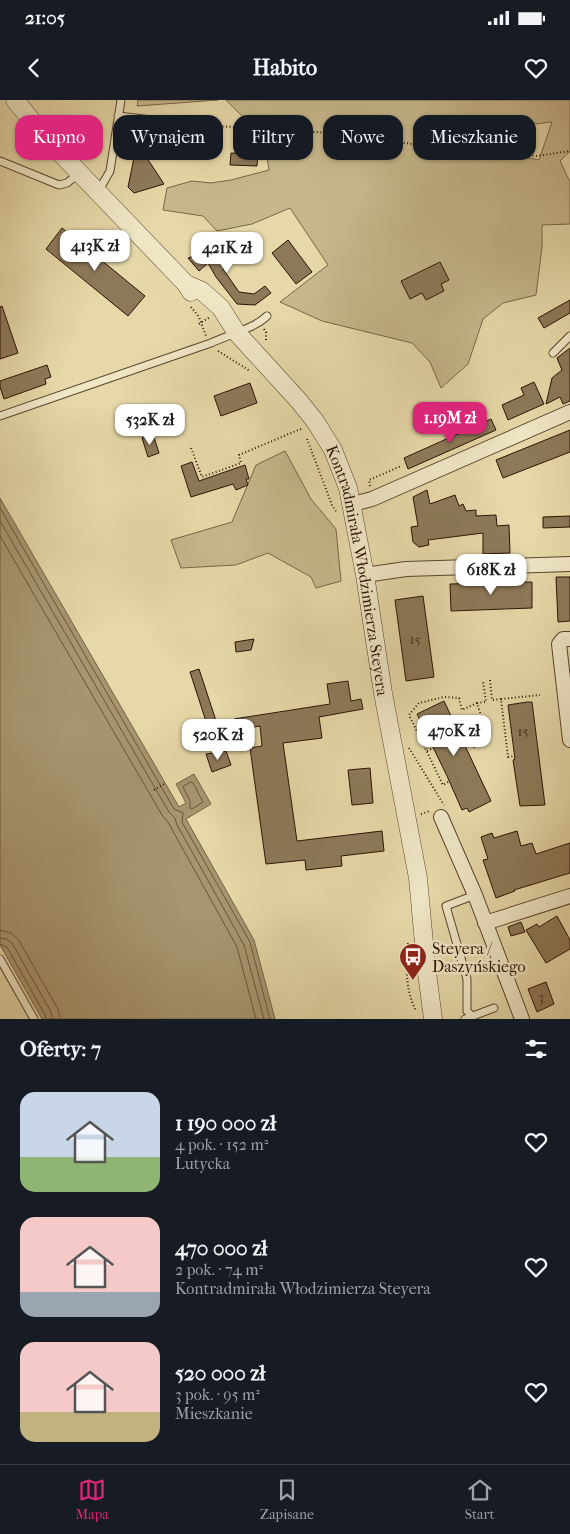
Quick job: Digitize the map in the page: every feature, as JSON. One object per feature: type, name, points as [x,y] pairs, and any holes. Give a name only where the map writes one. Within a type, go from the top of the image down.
[{"type":"street","name":"Kontradmirała Włodzimierza Steyera","points":[[14,100],[79,173],[186,284],[200,304],[212,316],[236,332],[299,401],[315,421],[337,459],[352,504],[383,693],[418,878],[433,1019]]},
{"type":"street","points":[[352,504],[372,499],[570,412]]},
{"type":"street","points":[[365,575],[406,569],[570,564]]},
{"type":"street","points":[[570,638],[563,639],[558,644],[570,740]]},
{"type":"street","points":[[441,817],[475,895],[522,1019]]},
{"type":"street","points":[[485,923],[570,896]]},
{"type":"lane","points":[[118,115],[121,100]]},
{"type":"lane","points":[[96,191],[110,171],[113,150]]},
{"type":"lane","points":[[0,160],[59,185],[67,183],[79,173]]},
{"type":"lane","points":[[0,416],[199,348],[259,323],[267,316]]},
{"type":"lane","points":[[553,353],[570,336]]},
{"type":"lane","points":[[475,895],[446,906],[467,979],[467,1011],[469,1018],[494,1008]]},
{"type":"lane","points":[[0,958],[34,1019]]},
{"type":"path","points":[[223,127],[342,134],[412,144],[537,156],[570,151]]},
{"type":"path","points":[[216,349],[254,373]]},
{"type":"path","points":[[191,448],[202,477],[242,463],[239,454],[303,429],[299,422]]},
{"type":"path","points":[[306,434],[339,517]]},
{"type":"path","points":[[370,487],[369,480],[401,466]]},
{"type":"path","points":[[490,680],[492,700],[540,694]]},
{"type":"path","points":[[448,782],[443,785],[409,715],[419,703],[444,697],[459,698],[462,710],[477,703],[486,702],[483,681]]},
{"type":"path","points":[[501,699],[508,757],[515,756]]},
{"type":"path","points":[[472,748],[489,740],[477,703]]},
{"type":"path","points":[[427,751],[433,748]]},
{"type":"path","points":[[154,790],[166,784]]},
{"type":"path","points":[[407,977],[413,977]]},
{"type":"shaded area","points":[[138,100],[218,100],[137,106]]},
{"type":"shaded area","points":[[226,100],[570,100],[570,151],[560,161],[570,182],[570,224],[542,225],[542,247],[536,295],[503,303],[483,319],[468,364],[441,388],[430,362],[412,343],[322,321],[280,302],[328,265],[290,208],[252,224],[217,231],[203,216],[163,210],[167,188],[192,181],[211,183],[231,180],[269,170],[267,160],[313,160],[313,115],[241,115]]},
{"type":"shaded area","points":[[285,451],[311,499],[336,529],[341,581],[316,588],[311,577],[268,553],[236,565],[181,568],[171,540],[232,522],[256,465]]},
{"type":"water","points":[[0,498],[179,807],[186,803],[176,784],[194,774],[211,804],[186,819],[254,940],[275,1019],[42,1019],[0,945]]},
{"type":"building","points":[[231,153],[233,153],[233,160],[258,160],[257,166],[230,165]]},
{"type":"building","points":[[134,160],[148,160],[164,184],[134,193],[128,187]]},
{"type":"building","points":[[62,228],[145,296],[128,316],[46,249]]},
{"type":"building","points":[[288,240],[312,272],[296,284],[272,253]]},
{"type":"building","points":[[228,244],[238,257],[223,269],[239,292],[254,294],[265,286],[271,293],[255,305],[237,304],[216,277],[208,263],[199,271],[188,258],[203,253],[207,248],[209,251]]},
{"type":"building","points":[[440,262],[449,280],[441,284],[444,291],[426,300],[422,293],[410,299],[401,281]]},
{"type":"building","points":[[570,300],[570,313],[544,328],[538,318]]},
{"type":"building","points":[[2,306],[18,353],[0,359],[0,307]]},
{"type":"building","points":[[570,348],[570,401],[563,404],[560,397],[546,404],[552,378],[562,370],[557,358]]},
{"type":"building","points":[[47,365],[51,377],[45,379],[46,384],[4,399],[0,381]]},
{"type":"building","points":[[534,382],[544,404],[508,420],[502,405],[524,395],[521,388]]},
{"type":"building","points":[[250,383],[257,403],[221,416],[214,396]]},
{"type":"building","points":[[491,419],[496,430],[408,469],[404,458]]},
{"type":"building","points":[[570,430],[570,452],[503,478],[496,460]]},
{"type":"building","points":[[153,434],[159,453],[148,457],[142,438]]},
{"type":"building","points":[[192,462],[199,481],[245,465],[249,479],[246,479],[248,485],[236,490],[233,484],[191,497],[181,466]]},
{"type":"building","points":[[427,490],[430,504],[455,495],[459,506],[463,504],[466,511],[476,510],[476,516],[496,515],[497,526],[509,525],[510,553],[483,554],[483,533],[428,540],[429,545],[419,547],[413,542],[411,527],[418,526],[413,497]]},
{"type":"building","points":[[570,516],[570,527],[543,528],[543,517]]},
{"type":"building","points":[[556,577],[570,577],[570,621],[558,622]]},
{"type":"building","points":[[532,582],[532,608],[451,611],[450,584]]},
{"type":"building","points":[[423,596],[434,677],[406,681],[395,600]]},
{"type":"building","points":[[254,639],[251,650],[236,652],[235,642]]},
{"type":"building","points":[[199,669],[222,739],[213,743],[190,672]]},
{"type":"building","points":[[348,681],[351,701],[361,699],[363,709],[319,717],[322,738],[283,743],[297,841],[382,831],[384,851],[341,856],[342,866],[306,870],[305,860],[266,864],[250,748],[262,746],[260,726],[248,728],[247,726],[236,732],[234,719],[330,704],[327,684]]},
{"type":"building","points":[[444,701],[491,801],[469,812],[467,808],[462,810],[417,714]]},
{"type":"building","points":[[532,702],[545,805],[520,806],[513,760],[515,759],[508,705]]},
{"type":"building","points":[[226,751],[231,765],[212,772],[206,754]]},
{"type":"building","points":[[370,768],[373,803],[352,805],[348,770]]},
{"type":"building","points":[[517,831],[521,846],[532,843],[536,854],[570,843],[570,873],[514,890],[496,898],[483,860],[488,859],[481,837],[492,833],[494,838]]},
{"type":"building","points":[[557,916],[570,940],[570,949],[546,963],[526,930],[537,924],[539,927]]},
{"type":"building","points":[[521,922],[525,932],[511,936],[508,927]]},
{"type":"building","points":[[546,982],[554,1004],[537,1012],[528,989]]},
{"type":"place","name":"Steyera / Daszyńskiego","points":[[413,981]]}]
